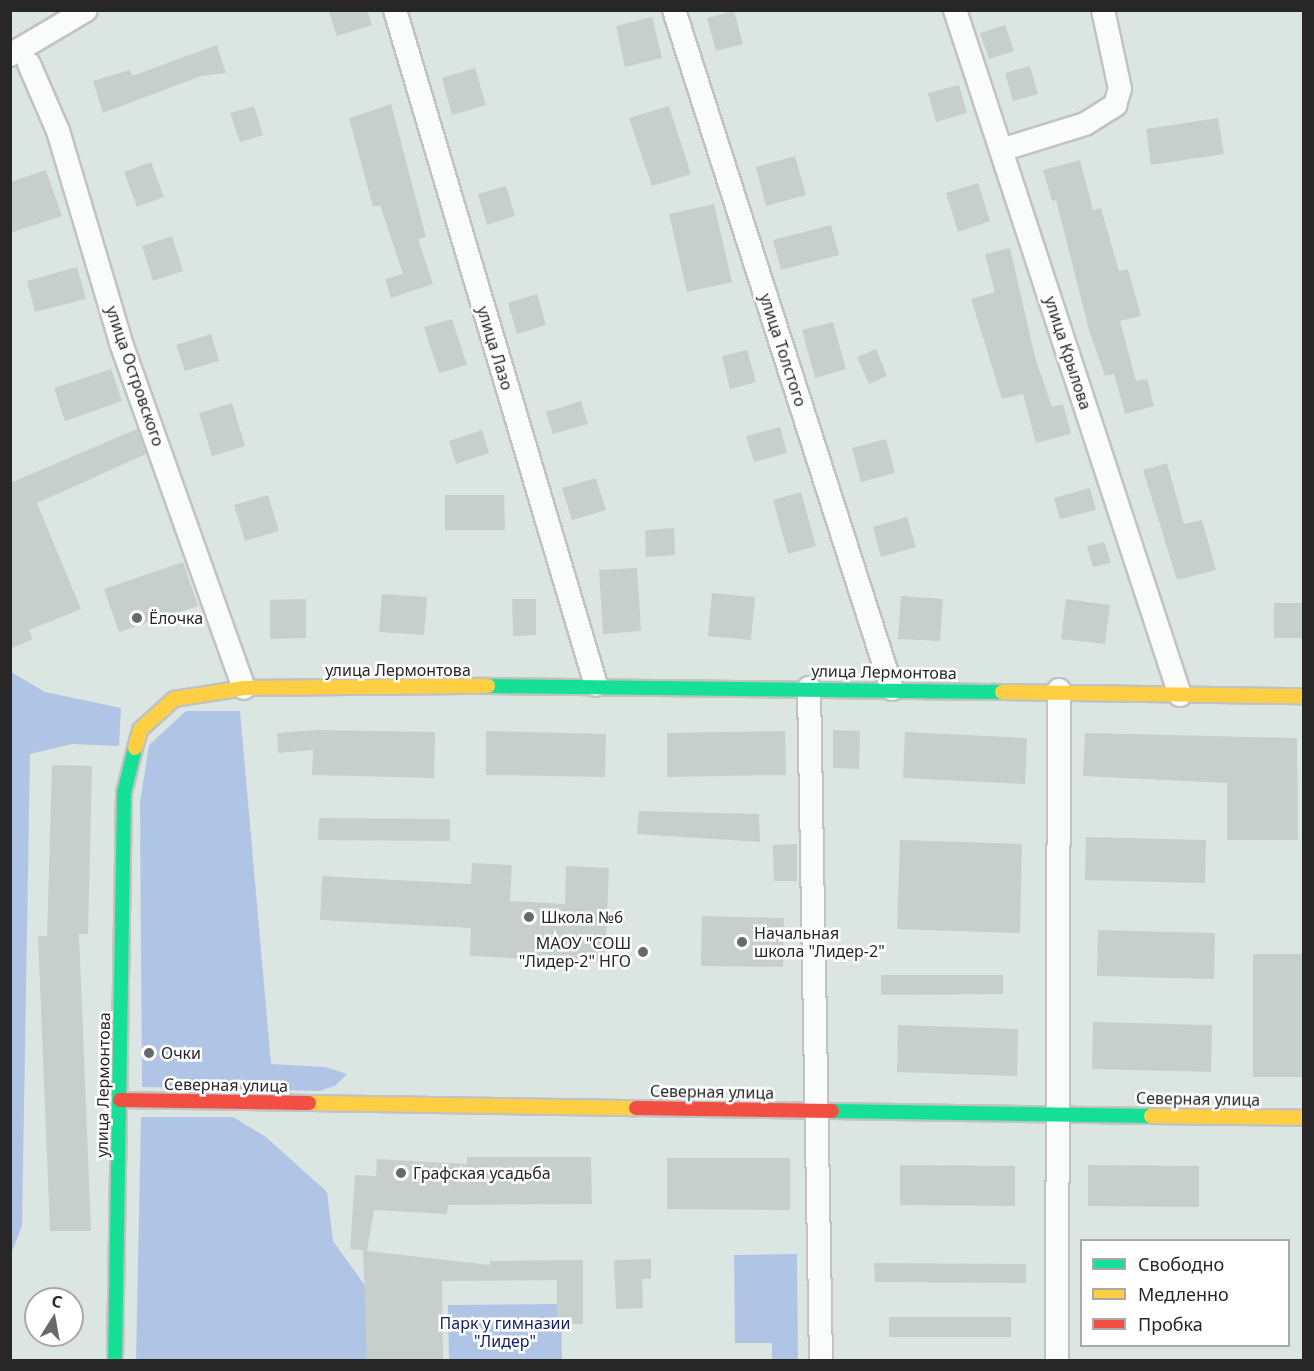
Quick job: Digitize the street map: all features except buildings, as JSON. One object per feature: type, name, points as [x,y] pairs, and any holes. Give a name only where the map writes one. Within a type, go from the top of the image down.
[{"type":"main road","name":"улица Лермонтова","points":[[115,1360],[129,757],[140,730],[174,699],[244,688],[596,686],[1059,690],[1180,695],[1304,696]]},
{"type":"main road","name":"Северная улица","points":[[120,1100],[1304,1118]]},
{"type":"street","name":"улица Островского","points":[[86,10],[20,60],[58,131],[122,343],[244,688]]},
{"type":"street","name":"улица Лазо","points":[[395,10],[596,686]]},
{"type":"street","name":"улица Толстого","points":[[674,10],[892,689]]},
{"type":"street","name":"улица Крылова","points":[[955,10],[1180,695]]},
{"type":"street","points":[[1001,150],[1085,124],[1115,105],[1120,89],[1102,10]]},
{"type":"street","points":[[809,688],[819,1110],[821,1360]]},
{"type":"street","points":[[1058,1360],[1056,1114],[1059,690]]},
{"type":"green space","points":[[11,672],[45,692],[121,708],[119,746],[72,744],[30,754],[22,1226],[11,1254]]},
{"type":"green space","points":[[186,711],[240,711],[271,1064],[326,1067],[347,1074],[336,1085],[320,1091],[142,1087],[140,803],[149,745]]},
{"type":"green space","points":[[141,1117],[233,1117],[266,1137],[327,1192],[333,1241],[366,1287],[367,1360],[136,1360]]},
{"type":"green space","points":[[797,1254],[798,1360],[772,1360],[772,1343],[735,1343],[734,1255]]},
{"type":"green space","name":"Парк у гимназии \"Лидер\"","points":[[561,1304],[562,1360],[449,1360],[448,1305]]},
{"type":"traffic: fast","points":[[488,686],[1002,692]]},
{"type":"traffic: fast","points":[[115,1360],[124,793],[135,748]]},
{"type":"traffic: fast","points":[[832,1111],[1151,1116]]},
{"type":"traffic: slow","points":[[135,748],[140,730],[174,699],[244,688],[488,686]]},
{"type":"traffic: slow","points":[[1002,692],[1304,696]]},
{"type":"traffic: slow","points":[[309,1103],[636,1108]]},
{"type":"traffic: slow","points":[[1151,1116],[1304,1118]]},
{"type":"traffic: jam","points":[[120,1100],[309,1103]]},
{"type":"traffic: jam","points":[[636,1108],[832,1111]]},
{"type":"place","name":"Ёлочка","points":[[137,618]]},
{"type":"place","name":"Школа №6","points":[[529,917]]},
{"type":"place","name":"Начальная школа \"Лидер-2\"","points":[[742,942]]},
{"type":"place","name":"МАОУ \"СОШ \"Лидер-2\" НГО","points":[[643,952]]},
{"type":"place","name":"Очки","points":[[149,1053]]},
{"type":"place","name":"Графская усадьба","points":[[401,1173]]}]
